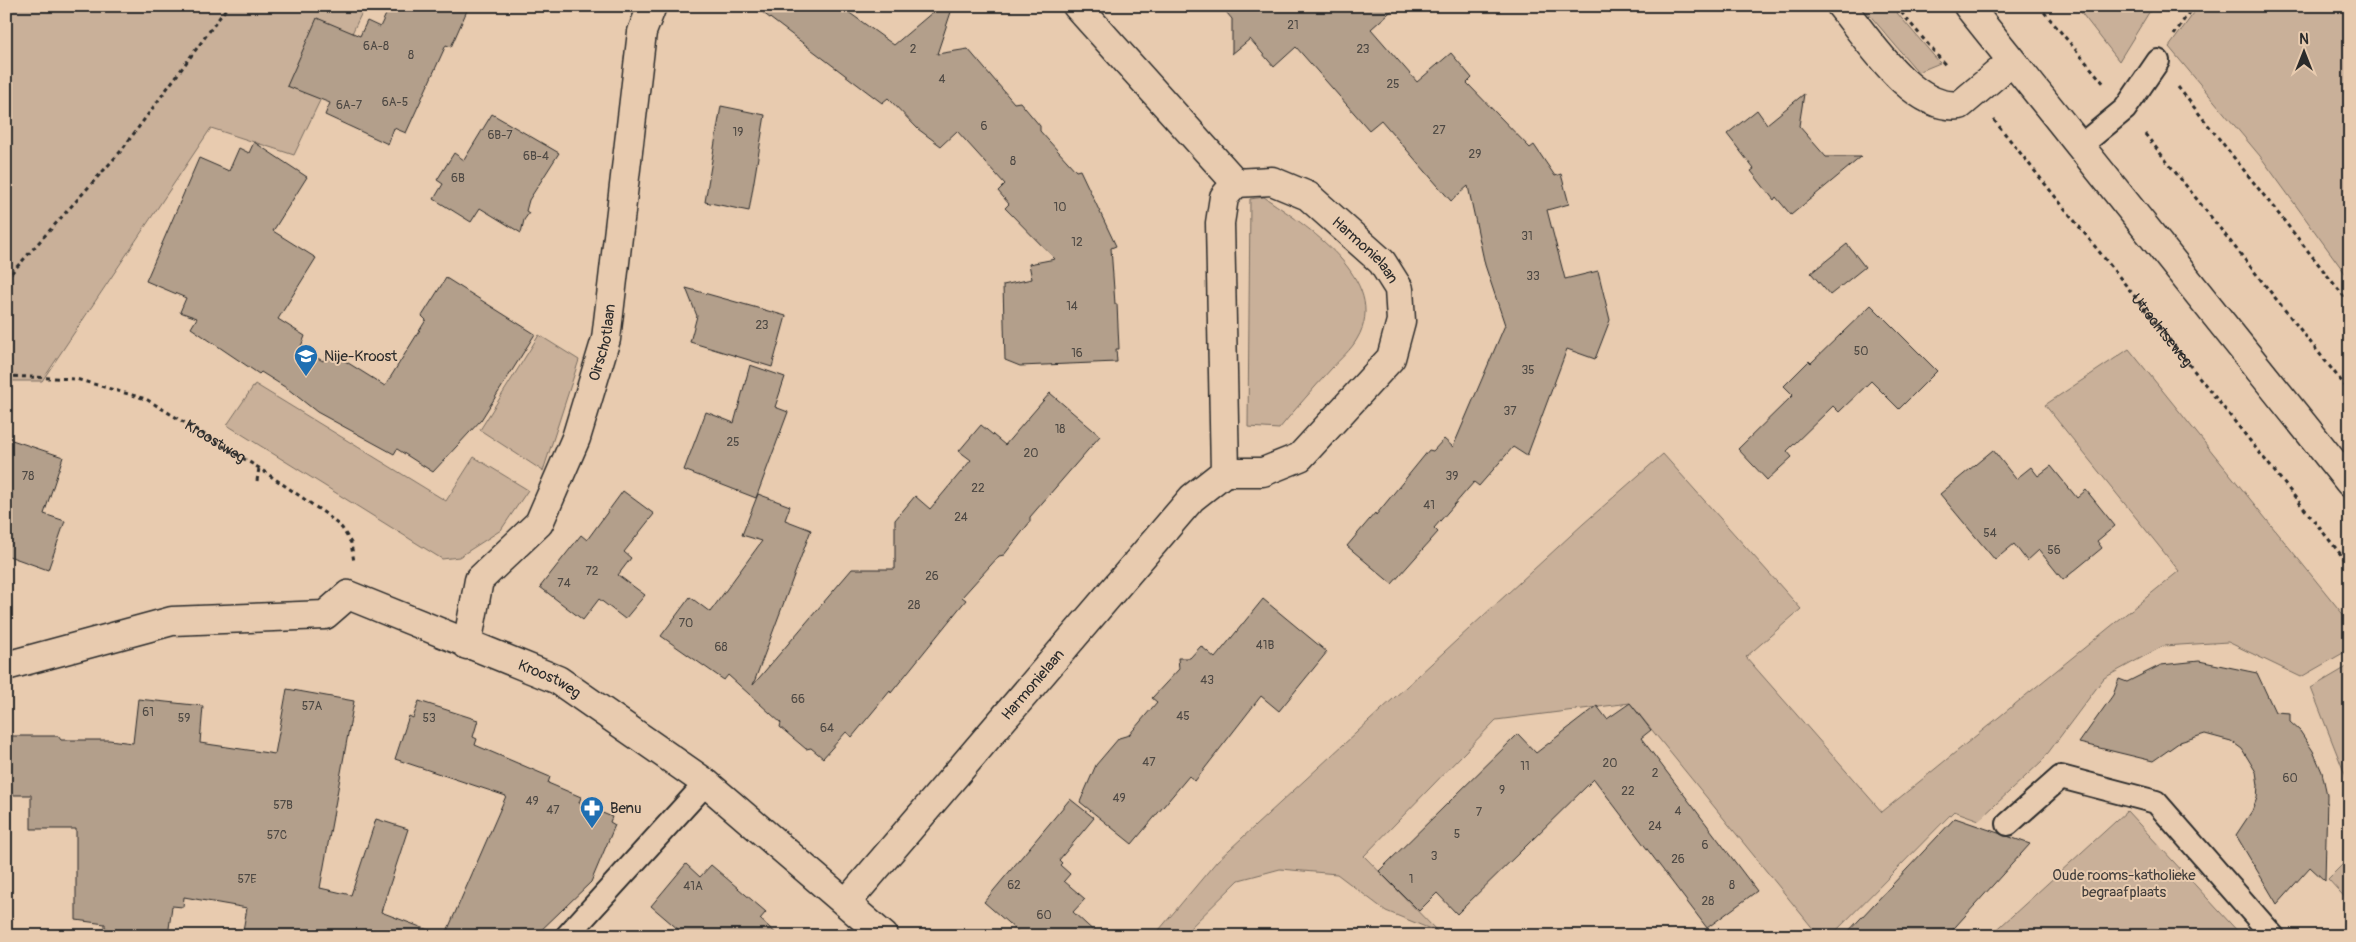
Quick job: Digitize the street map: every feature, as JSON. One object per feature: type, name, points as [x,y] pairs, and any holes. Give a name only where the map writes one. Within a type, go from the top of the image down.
[{"type":"street","name":"Oirschotlaan","points":[[467,645],[479,580],[539,523],[576,438],[606,339],[642,32],[652,6]]},
{"type":"street","points":[[1077,6],[1236,183],[1224,197],[1220,223],[1225,472]]},
{"type":"street","points":[[1841,6],[1903,82],[1940,105],[1960,105],[2011,62]]},
{"type":"street","points":[[1968,6],[2350,484]]},
{"type":"street","name":"Harmonielaan","points":[[847,902],[1192,498],[1225,472],[1263,472],[1300,457],[1391,358],[1401,321],[1399,289],[1382,262],[1308,196],[1272,181],[1236,183]]},
{"type":"street","name":"Kroostweg","points":[[348,595],[467,645],[558,680],[706,783],[847,902],[873,932]]},
{"type":"street","points":[[6,666],[172,621],[325,615],[348,595]]},
{"type":"lane","points":[[2079,147],[2125,109],[2158,61]]},
{"type":"lane","points":[[2008,824],[2061,777],[2156,802],[2274,936]]},
{"type":"lane","points":[[567,936],[706,783]]},
{"type":"path","points":[[6,279],[121,151],[228,6]]},
{"type":"path","name":"Utrechtseweg","points":[[1896,6],[1972,96],[2008,135],[2350,566]]},
{"type":"path","points":[[2039,6],[2125,109],[2350,392]]},
{"type":"path","points":[[2158,61],[2350,304]]},
{"type":"path","name":"Kroostweg","points":[[6,376],[76,379],[146,399],[259,468],[326,514],[342,528],[351,542],[354,568],[348,595]]},
{"type":"path","points":[[257,481],[259,468]]},
{"type":"green space","points":[[6,6],[365,6],[294,155],[211,128],[42,381],[6,381]]},
{"type":"green space","points":[[1862,6],[1891,6],[1940,63],[1918,72]]},
{"type":"green space","points":[[2076,6],[2153,6],[2119,61]]},
{"type":"green space","points":[[2199,6],[2350,6],[2350,280],[2260,156],[2169,47]]},
{"type":"green space","points":[[1264,197],[1300,222],[1339,256],[1354,276],[1363,296],[1365,317],[1352,347],[1279,429],[1248,427],[1250,199]]},
{"type":"green space","points":[[539,335],[579,360],[543,471],[480,430]]},
{"type":"green space","points":[[2129,349],[2350,623],[2350,649],[2301,677],[2228,642],[2163,646],[2104,678],[2042,761],[1979,820],[1954,811],[1831,936],[1819,936],[1630,703],[1496,720],[1364,856],[1438,932],[1386,911],[1337,874],[1280,869],[1239,880],[1182,936],[1154,936],[1217,861],[1583,524],[1663,454],[1801,609],[1746,657],[1882,812],[2179,571],[2045,405]]},
{"type":"green space","points":[[255,384],[446,501],[474,457],[528,490],[501,530],[459,557],[442,559],[227,425]]},
{"type":"green space","points":[[2350,665],[2350,787],[2311,688]]},
{"type":"green space","name":"Oude rooms-katholieke begraafplaats","points":[[2127,811],[2242,936],[1990,936]]},
{"type":"green space","points":[[2350,857],[2350,903],[2328,879]]},
{"type":"building","points":[[390,6],[469,6],[451,47],[446,45],[406,133],[394,128],[388,144],[325,115],[330,103],[287,86],[317,18],[360,36],[367,21],[380,27]]},
{"type":"building","points":[[754,6],[840,6],[894,45],[940,6],[953,6],[937,54],[968,49],[1014,103],[1020,102],[1040,126],[1040,131],[1076,171],[1080,170],[1116,246],[1111,248],[1115,304],[1117,304],[1119,349],[1116,349],[1117,362],[1020,366],[1005,360],[1003,285],[1032,279],[1029,264],[1055,259],[1005,208],[1009,204],[998,191],[1005,184],[957,131],[941,146],[918,129],[888,98],[882,103]]},
{"type":"building","points":[[1221,6],[1397,6],[1371,29],[1417,82],[1451,53],[1472,78],[1467,83],[1530,148],[1534,145],[1555,176],[1561,174],[1569,204],[1547,210],[1565,279],[1598,271],[1610,320],[1595,359],[1567,349],[1527,456],[1513,447],[1479,486],[1474,482],[1434,528],[1438,532],[1392,584],[1347,546],[1375,513],[1376,515],[1429,450],[1433,451],[1444,439],[1453,447],[1505,325],[1485,265],[1468,186],[1451,201],[1381,120],[1369,130],[1296,47],[1274,67],[1250,39],[1232,54],[1232,19]]},
{"type":"building","points":[[1804,94],[1799,126],[1826,157],[1861,157],[1791,215],[1776,197],[1774,200],[1751,171],[1754,169],[1727,134],[1757,110],[1767,124]]},
{"type":"building","points":[[721,106],[765,115],[749,211],[705,202]]},
{"type":"building","points":[[492,114],[559,153],[529,200],[526,211],[529,213],[524,220],[521,233],[480,208],[471,222],[434,199],[443,184],[437,180],[454,153],[464,160]]},
{"type":"building","points":[[254,142],[307,177],[273,231],[316,258],[278,319],[305,336],[300,349],[323,361],[329,351],[385,386],[426,320],[422,316],[446,278],[535,334],[481,420],[433,472],[397,449],[394,454],[317,412],[288,389],[261,372],[259,374],[191,328],[197,318],[180,312],[186,298],[146,281],[199,158],[229,171],[239,148],[249,153]]},
{"type":"building","points":[[1847,244],[1865,267],[1830,295],[1811,273]]},
{"type":"building","points":[[686,288],[786,316],[772,367],[690,342],[697,316]]},
{"type":"building","points":[[1871,305],[1937,371],[1899,409],[1871,381],[1839,412],[1833,406],[1787,451],[1792,457],[1767,480],[1738,449],[1793,395],[1784,386],[1809,361],[1811,363]]},
{"type":"building","points":[[750,365],[785,377],[775,407],[788,412],[756,498],[684,470],[706,412],[734,423]]},
{"type":"building","points":[[1050,393],[1100,436],[1030,517],[1030,522],[1004,555],[999,556],[962,597],[966,600],[891,693],[890,691],[852,737],[846,732],[823,758],[811,748],[806,749],[780,727],[781,723],[728,675],[724,680],[661,636],[690,597],[710,612],[762,541],[742,535],[758,494],[790,506],[785,520],[811,530],[753,685],[852,569],[895,569],[895,520],[915,496],[930,509],[971,460],[959,451],[981,425],[1005,445]]},
{"type":"building","points":[[6,438],[63,457],[44,514],[65,521],[48,570],[6,555]]},
{"type":"building","points":[[1993,450],[2016,479],[2031,467],[2038,476],[2051,466],[2077,498],[2086,490],[2115,526],[2097,541],[2102,548],[2063,580],[2039,550],[2027,561],[2014,544],[1995,560],[1940,494]]},
{"type":"building","points":[[623,491],[654,514],[624,552],[631,558],[618,575],[645,595],[625,619],[599,599],[583,620],[540,587],[581,535],[587,540]]},
{"type":"building","points":[[1263,599],[1327,652],[1279,711],[1261,696],[1195,781],[1189,776],[1132,844],[1080,802],[1096,765],[1119,738],[1129,735],[1157,702],[1152,698],[1179,669],[1178,658],[1190,658],[1201,646],[1215,658]]},
{"type":"building","points":[[2199,661],[2257,673],[2275,712],[2290,713],[2290,722],[2300,731],[2313,751],[2322,772],[2327,795],[2325,881],[2310,867],[2277,904],[2236,835],[2252,811],[2257,798],[2258,785],[2256,772],[2242,749],[2231,741],[2205,734],[2180,742],[2153,761],[2079,743],[2113,695],[2119,679],[2127,682],[2161,665]]},
{"type":"building","points":[[287,689],[354,701],[320,888],[351,895],[376,819],[408,829],[381,912],[436,933],[435,936],[242,936],[247,908],[184,897],[183,907],[172,906],[168,936],[105,928],[105,924],[76,920],[76,829],[31,829],[31,795],[6,795],[6,736],[58,736],[61,740],[109,740],[133,743],[138,699],[203,706],[200,743],[275,754]]},
{"type":"building","points":[[419,701],[478,720],[473,737],[477,739],[475,745],[550,777],[548,783],[581,797],[579,803],[612,817],[610,822],[615,825],[591,882],[535,936],[445,936],[506,796],[395,759],[409,716],[413,718]]},
{"type":"building","points":[[1630,703],[1651,730],[1641,738],[1757,891],[1707,928],[1594,779],[1457,914],[1437,893],[1419,911],[1379,871],[1518,734],[1536,753],[1597,706],[1607,719]]},
{"type":"building","points":[[1070,799],[1094,818],[1059,860],[1062,863],[1060,865],[1070,874],[1064,881],[1085,899],[1073,912],[1099,936],[1023,936],[984,902]]},
{"type":"building","points":[[1955,818],[2030,844],[1947,936],[1844,936]]},
{"type":"building","points":[[686,864],[700,877],[711,865],[766,912],[760,919],[779,936],[686,936],[651,906]]},
{"type":"place","name":"Nije-Kroost","points":[[306,377]]},
{"type":"place","name":"Benu","points":[[592,829]]}]
